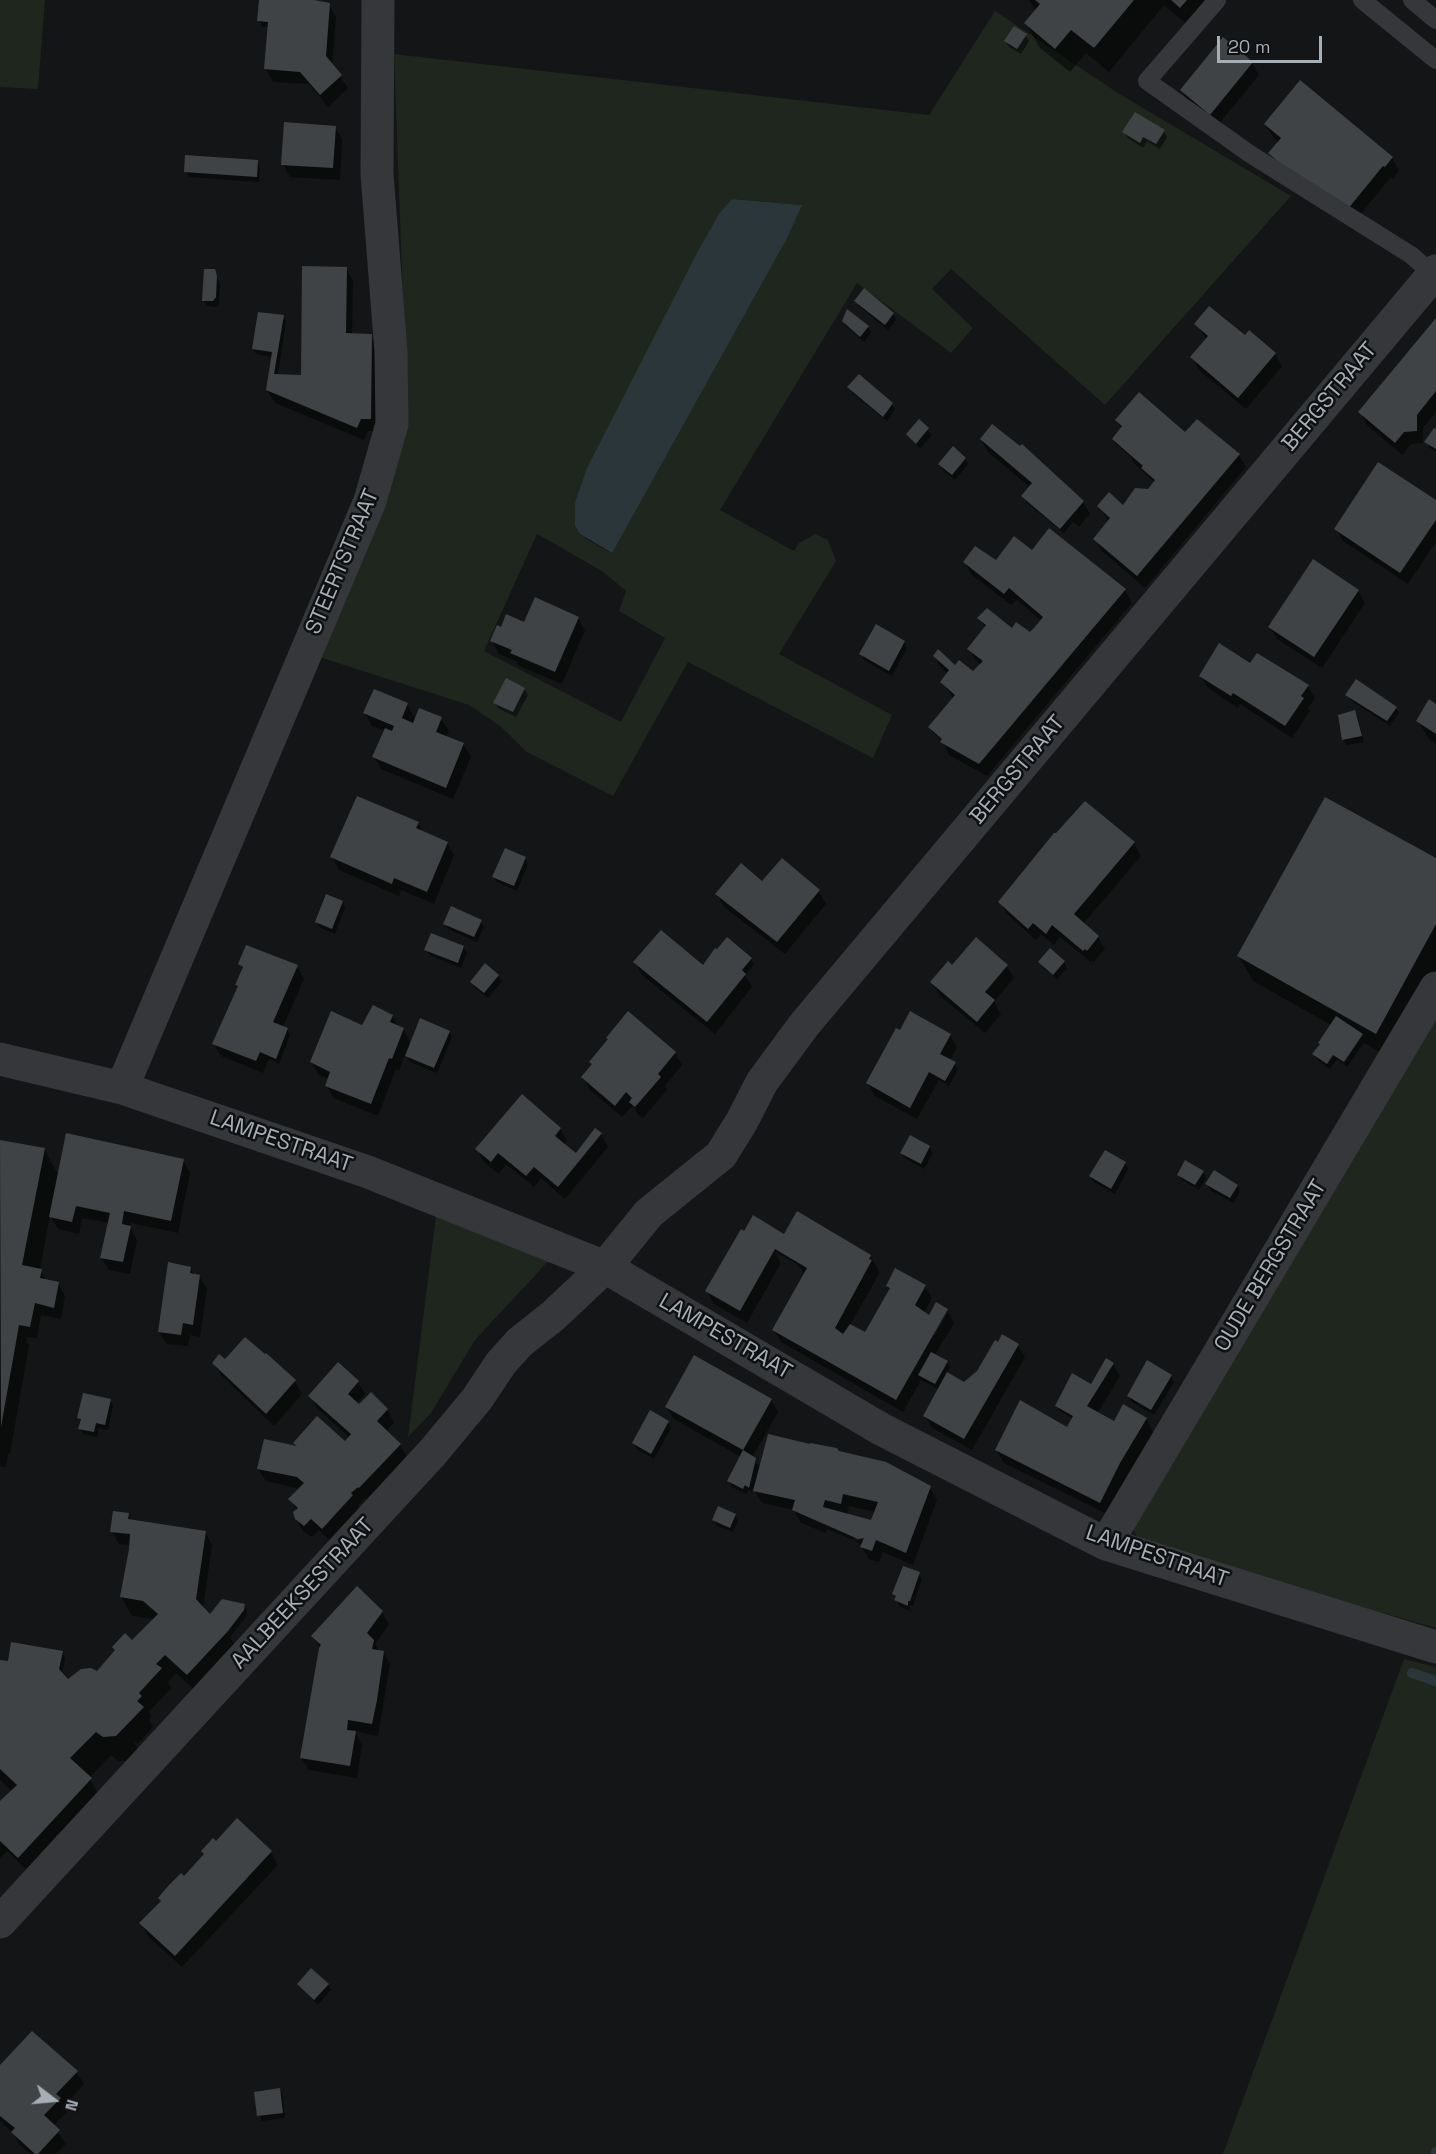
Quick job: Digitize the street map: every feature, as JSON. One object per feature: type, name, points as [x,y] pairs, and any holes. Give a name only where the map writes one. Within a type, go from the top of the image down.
[{"type":"street","name":"STEERTSTRAAT","points":[[122,1088],[370,501],[392,424],[391,352],[377,174],[378,0]]},
{"type":"street","name":"BERGSTRAAT","points":[[604,1267],[649,1213],[721,1155],[762,1082],[804,1025],[1435,272]]},
{"type":"street","name":"OUDE BERGSTRAAT","points":[[1106,1545],[1436,988]]},
{"type":"street","name":"LAMPESTRAAT","points":[[0,1059],[122,1088],[368,1172],[604,1267],[881,1429],[1106,1545],[1436,1647]]},
{"type":"street","name":"AALBEEKSESTRAAT","points":[[0,1922],[433,1452],[477,1399],[501,1363],[520,1342],[553,1316],[604,1267]]},
{"type":"lane","points":[[1217,0],[1147,81],[1250,154],[1412,255],[1435,272]]},
{"type":"lane","points":[[1362,0],[1436,60]]},
{"type":"lane","points":[[1412,0],[1436,20]]},
{"type":"shaded area","points":[[0,0],[45,0],[38,89],[0,87]]},
{"type":"shaded area","points":[[995,11],[1118,93],[1291,196],[1105,405],[951,269],[932,289],[973,328],[951,353],[857,283],[720,510],[794,551],[799,543],[815,534],[828,540],[836,561],[779,654],[892,715],[873,758],[688,662],[613,796],[527,752],[500,726],[469,705],[319,657],[407,410],[394,54],[929,115]],"holes":[[[732,199],[801,205],[611,553],[588,540],[575,526]],[[537,534],[602,571],[626,591],[619,611],[665,638],[621,722],[484,651]]]},
{"type":"shaded area","points":[[732,199],[802,205],[787,238],[612,553],[580,534],[575,526],[575,503],[587,468],[697,253],[719,214]]},
{"type":"shaded area","points":[[1436,1011],[1436,1628],[1163,1550],[1139,1540],[1131,1526]]},
{"type":"shaded area","points":[[437,1208],[554,1255],[475,1340],[431,1413],[408,1437]]},
{"type":"shaded area","points":[[1404,1659],[1436,1667],[1436,2154],[1223,2154]]},
{"type":"building","points":[[259,0],[314,0],[330,3],[326,56],[342,75],[320,95],[300,72],[264,69],[268,22],[257,21]]},
{"type":"building","points":[[1035,0],[1134,0],[1094,48],[1071,30],[1055,49],[1024,23],[1040,4]]},
{"type":"building","points":[[1171,0],[1187,0],[1180,8]]},
{"type":"building","points":[[1014,26],[1027,34],[1017,49],[1004,41]]},
{"type":"building","points":[[1223,37],[1253,62],[1210,115],[1180,90]]},
{"type":"building","points":[[1300,80],[1393,157],[1347,210],[1317,194],[1268,153],[1281,138],[1264,124]]},
{"type":"building","points":[[1135,112],[1165,130],[1156,144],[1143,137],[1140,143],[1122,132]]},
{"type":"building","points":[[284,122],[336,126],[333,168],[281,165]]},
{"type":"building","points":[[185,155],[258,160],[257,177],[184,172]]},
{"type":"building","points":[[302,266],[347,267],[346,333],[372,334],[371,419],[361,419],[357,428],[266,390],[272,352],[252,349],[258,312],[284,315],[274,374],[301,375]]},
{"type":"building","points":[[204,269],[215,269],[217,276],[216,297],[213,301],[202,301]]},
{"type":"building","points":[[864,288],[894,313],[885,325],[854,301]]},
{"type":"building","points":[[1209,306],[1245,335],[1249,330],[1276,353],[1238,398],[1190,357],[1208,336],[1194,324]]},
{"type":"building","points":[[847,309],[869,326],[860,337],[842,321]]},
{"type":"building","points":[[1436,318],[1436,391],[1417,415],[1417,431],[1404,432],[1395,443],[1358,412]]},
{"type":"building","points":[[859,374],[893,403],[883,417],[847,387]]},
{"type":"building","points":[[1139,392],[1185,432],[1197,419],[1240,454],[1137,576],[1093,539],[1110,518],[1097,506],[1109,492],[1123,505],[1135,488],[1148,489],[1155,480],[1141,468],[1143,466],[1112,439],[1122,426],[1115,420]]},
{"type":"building","points":[[919,419],[929,428],[916,444],[906,434]]},
{"type":"building","points":[[992,424],[1020,446],[1022,444],[1084,501],[1060,529],[1021,496],[1032,483],[980,439]]},
{"type":"building","points":[[1434,428],[1436,429],[1436,449],[1424,442]]},
{"type":"building","points":[[953,446],[966,458],[952,475],[938,464]]},
{"type":"building","points":[[1378,462],[1436,500],[1436,520],[1400,573],[1334,529]]},
{"type":"building","points":[[1049,528],[1126,589],[979,764],[940,742],[942,739],[928,727],[955,695],[940,682],[949,670],[933,656],[938,649],[955,665],[959,660],[973,671],[983,661],[967,649],[986,625],[977,618],[987,608],[1012,628],[1016,622],[1030,632],[1034,628],[1043,617],[1009,588],[1004,594],[963,562],[975,546],[996,560],[1014,536],[1032,550]]},
{"type":"building","points":[[1313,559],[1359,590],[1314,657],[1268,627]]},
{"type":"building","points":[[535,597],[579,617],[555,672],[510,653],[512,650],[490,641],[497,625],[501,627],[506,614],[524,622]]},
{"type":"building","points":[[876,624],[905,641],[889,671],[859,654]]},
{"type":"building","points":[[1219,643],[1250,663],[1257,653],[1309,685],[1301,696],[1304,698],[1285,726],[1233,693],[1231,696],[1199,676]]},
{"type":"building","points":[[506,678],[525,688],[513,712],[493,703]]},
{"type":"building","points":[[1356,679],[1397,707],[1387,721],[1345,695]]},
{"type":"building","points":[[374,689],[408,703],[402,718],[413,723],[419,708],[442,717],[436,732],[464,743],[446,788],[372,757],[385,728],[392,731],[394,726],[363,713]]},
{"type":"building","points":[[1429,699],[1436,704],[1436,734],[1416,721]]},
{"type":"building","points":[[1355,710],[1362,736],[1342,740],[1338,715]]},
{"type":"building","points":[[357,796],[419,822],[416,828],[448,842],[427,892],[394,878],[392,884],[330,857]]},
{"type":"building","points":[[1325,797],[1436,858],[1436,924],[1376,1034],[1237,956]]},
{"type":"building","points":[[1085,801],[1135,842],[1074,914],[1099,936],[1087,951],[1085,949],[1083,951],[1052,925],[1046,934],[1033,923],[1028,929],[998,902],[1054,833]]},
{"type":"building","points":[[505,848],[526,857],[514,886],[492,877]]},
{"type":"building","points":[[782,858],[820,890],[777,942],[715,894],[741,863],[762,881]]},
{"type":"building","points":[[326,894],[343,901],[332,929],[315,922]]},
{"type":"building","points":[[451,906],[482,920],[474,937],[443,924]]},
{"type":"building","points":[[661,930],[703,965],[715,948],[717,949],[727,937],[752,958],[742,970],[746,974],[707,1022],[633,962]]},
{"type":"building","points":[[431,933],[464,946],[458,963],[424,950]]},
{"type":"building","points":[[976,937],[1008,965],[985,992],[995,1000],[977,1022],[930,982],[948,961],[952,965]]},
{"type":"building","points":[[246,945],[298,965],[273,1022],[288,1028],[276,1059],[260,1052],[256,1061],[212,1044],[238,986],[235,985],[243,967],[238,964]]},
{"type":"building","points":[[1050,948],[1065,961],[1053,975],[1038,962]]},
{"type":"building","points":[[485,963],[499,975],[484,993],[470,982]]},
{"type":"building","points":[[373,1005],[393,1015],[390,1022],[404,1028],[392,1059],[389,1058],[371,1104],[325,1086],[330,1072],[310,1062],[331,1011],[362,1025]]},
{"type":"building","points":[[628,1011],[676,1052],[658,1074],[661,1077],[635,1107],[629,1102],[632,1098],[626,1092],[615,1106],[581,1077],[592,1064],[589,1062],[608,1039],[606,1038]]},
{"type":"building","points":[[910,1011],[951,1034],[940,1054],[956,1062],[945,1081],[929,1072],[910,1108],[866,1083],[896,1028],[900,1030]]},
{"type":"building","points":[[1336,1016],[1363,1034],[1344,1062],[1333,1055],[1327,1064],[1312,1054]]},
{"type":"building","points":[[420,1018],[450,1031],[434,1068],[405,1056]]},
{"type":"building","points":[[522,1094],[561,1128],[555,1136],[576,1153],[595,1128],[602,1133],[558,1187],[534,1167],[526,1176],[498,1153],[491,1162],[475,1149]]},
{"type":"building","points":[[66,1133],[184,1159],[171,1221],[124,1211],[122,1224],[131,1226],[123,1262],[100,1258],[110,1213],[76,1206],[72,1222],[49,1217]]},
{"type":"building","points":[[910,1135],[930,1146],[921,1164],[900,1153]]},
{"type":"building","points":[[0,1140],[45,1148],[22,1265],[42,1269],[40,1278],[59,1282],[54,1308],[35,1303],[30,1327],[19,1325],[1,1427]]},
{"type":"building","points":[[1105,1150],[1126,1162],[1111,1189],[1089,1176]]},
{"type":"building","points":[[1185,1160],[1204,1171],[1195,1185],[1177,1175]]},
{"type":"building","points":[[1214,1170],[1238,1185],[1230,1198],[1205,1184]]},
{"type":"building","points":[[797,1211],[871,1255],[869,1259],[872,1260],[835,1328],[843,1334],[850,1324],[865,1332],[890,1288],[886,1286],[895,1268],[926,1285],[915,1305],[929,1315],[936,1302],[948,1309],[896,1400],[772,1330],[807,1268],[775,1249],[740,1311],[705,1291],[741,1229],[744,1231],[753,1215],[784,1234]]},
{"type":"building","points":[[168,1262],[191,1267],[190,1273],[200,1275],[193,1325],[183,1323],[181,1335],[158,1332]]},
{"type":"building","points":[[1002,1334],[1019,1344],[964,1439],[923,1416],[947,1372],[964,1382],[977,1371],[995,1340],[998,1342]]},
{"type":"building","points":[[245,1337],[296,1380],[266,1414],[212,1363],[219,1354],[225,1359]]},
{"type":"building","points":[[931,1352],[948,1361],[935,1384],[918,1375]]},
{"type":"building","points":[[694,1355],[772,1399],[743,1450],[665,1407]]},
{"type":"building","points":[[1106,1358],[1114,1363],[1087,1406],[1114,1421],[1123,1404],[1147,1418],[1120,1463],[1100,1503],[995,1450],[1020,1400],[1067,1427],[1073,1416],[1055,1406],[1072,1373],[1091,1384]]},
{"type":"building","points":[[1147,1360],[1172,1375],[1151,1410],[1127,1396]]},
{"type":"building","points":[[338,1362],[359,1381],[348,1394],[359,1404],[371,1392],[388,1409],[377,1421],[401,1444],[359,1488],[351,1493],[353,1495],[322,1529],[311,1519],[304,1526],[295,1519],[293,1512],[298,1508],[288,1499],[304,1483],[297,1477],[257,1469],[264,1439],[297,1446],[293,1443],[317,1416],[345,1441],[351,1434],[308,1396]]},
{"type":"building","points":[[83,1393],[111,1399],[105,1425],[96,1423],[94,1432],[78,1429],[81,1419],[77,1418]]},
{"type":"building","points":[[650,1410],[669,1421],[651,1454],[632,1443]]},
{"type":"building","points":[[768,1434],[837,1448],[839,1451],[886,1462],[931,1486],[906,1553],[876,1540],[872,1551],[860,1547],[864,1538],[858,1539],[792,1510],[795,1500],[753,1491]],"holes":[[[843,1494],[878,1502],[871,1520],[823,1507],[825,1500],[841,1504]]]},
{"type":"building","points":[[743,1450],[756,1458],[749,1488],[745,1485],[743,1489],[727,1481]]},
{"type":"building","points":[[718,1506],[736,1514],[730,1528],[712,1520]]},
{"type":"building","points":[[113,1511],[129,1513],[128,1519],[206,1531],[196,1599],[210,1614],[222,1599],[245,1604],[244,1610],[228,1631],[187,1675],[165,1655],[156,1664],[162,1668],[139,1693],[142,1696],[137,1701],[144,1707],[116,1736],[103,1737],[96,1732],[70,1758],[92,1778],[18,1858],[0,1841],[0,1801],[17,1785],[0,1769],[0,1660],[8,1661],[11,1642],[63,1651],[59,1669],[68,1679],[81,1669],[91,1668],[97,1671],[115,1650],[112,1647],[125,1633],[132,1640],[158,1614],[143,1601],[120,1597],[130,1534],[110,1532]]},
{"type":"building","points":[[903,1566],[920,1572],[908,1606],[894,1600],[896,1596],[892,1594]]},
{"type":"building","points":[[357,1586],[383,1611],[367,1633],[374,1640],[372,1649],[384,1651],[372,1724],[348,1720],[347,1730],[356,1731],[350,1766],[300,1758],[321,1645],[311,1636]]},
{"type":"building","points":[[237,1818],[272,1851],[175,1956],[139,1923],[161,1901],[158,1898],[169,1885],[181,1873],[184,1876],[204,1854],[201,1851],[213,1838],[216,1841]]},
{"type":"building","points":[[311,1968],[329,1984],[314,2000],[297,1984]]},
{"type":"building","points":[[32,2031],[78,2071],[56,2094],[61,2098],[44,2115],[60,2130],[38,2154],[35,2154],[11,2132],[15,2128],[0,2116],[0,2065]]},
{"type":"building","points":[[280,2088],[283,2113],[257,2116],[254,2092]]},
{"type":"waterway","points":[[1412,1673],[1436,1681]]}]
